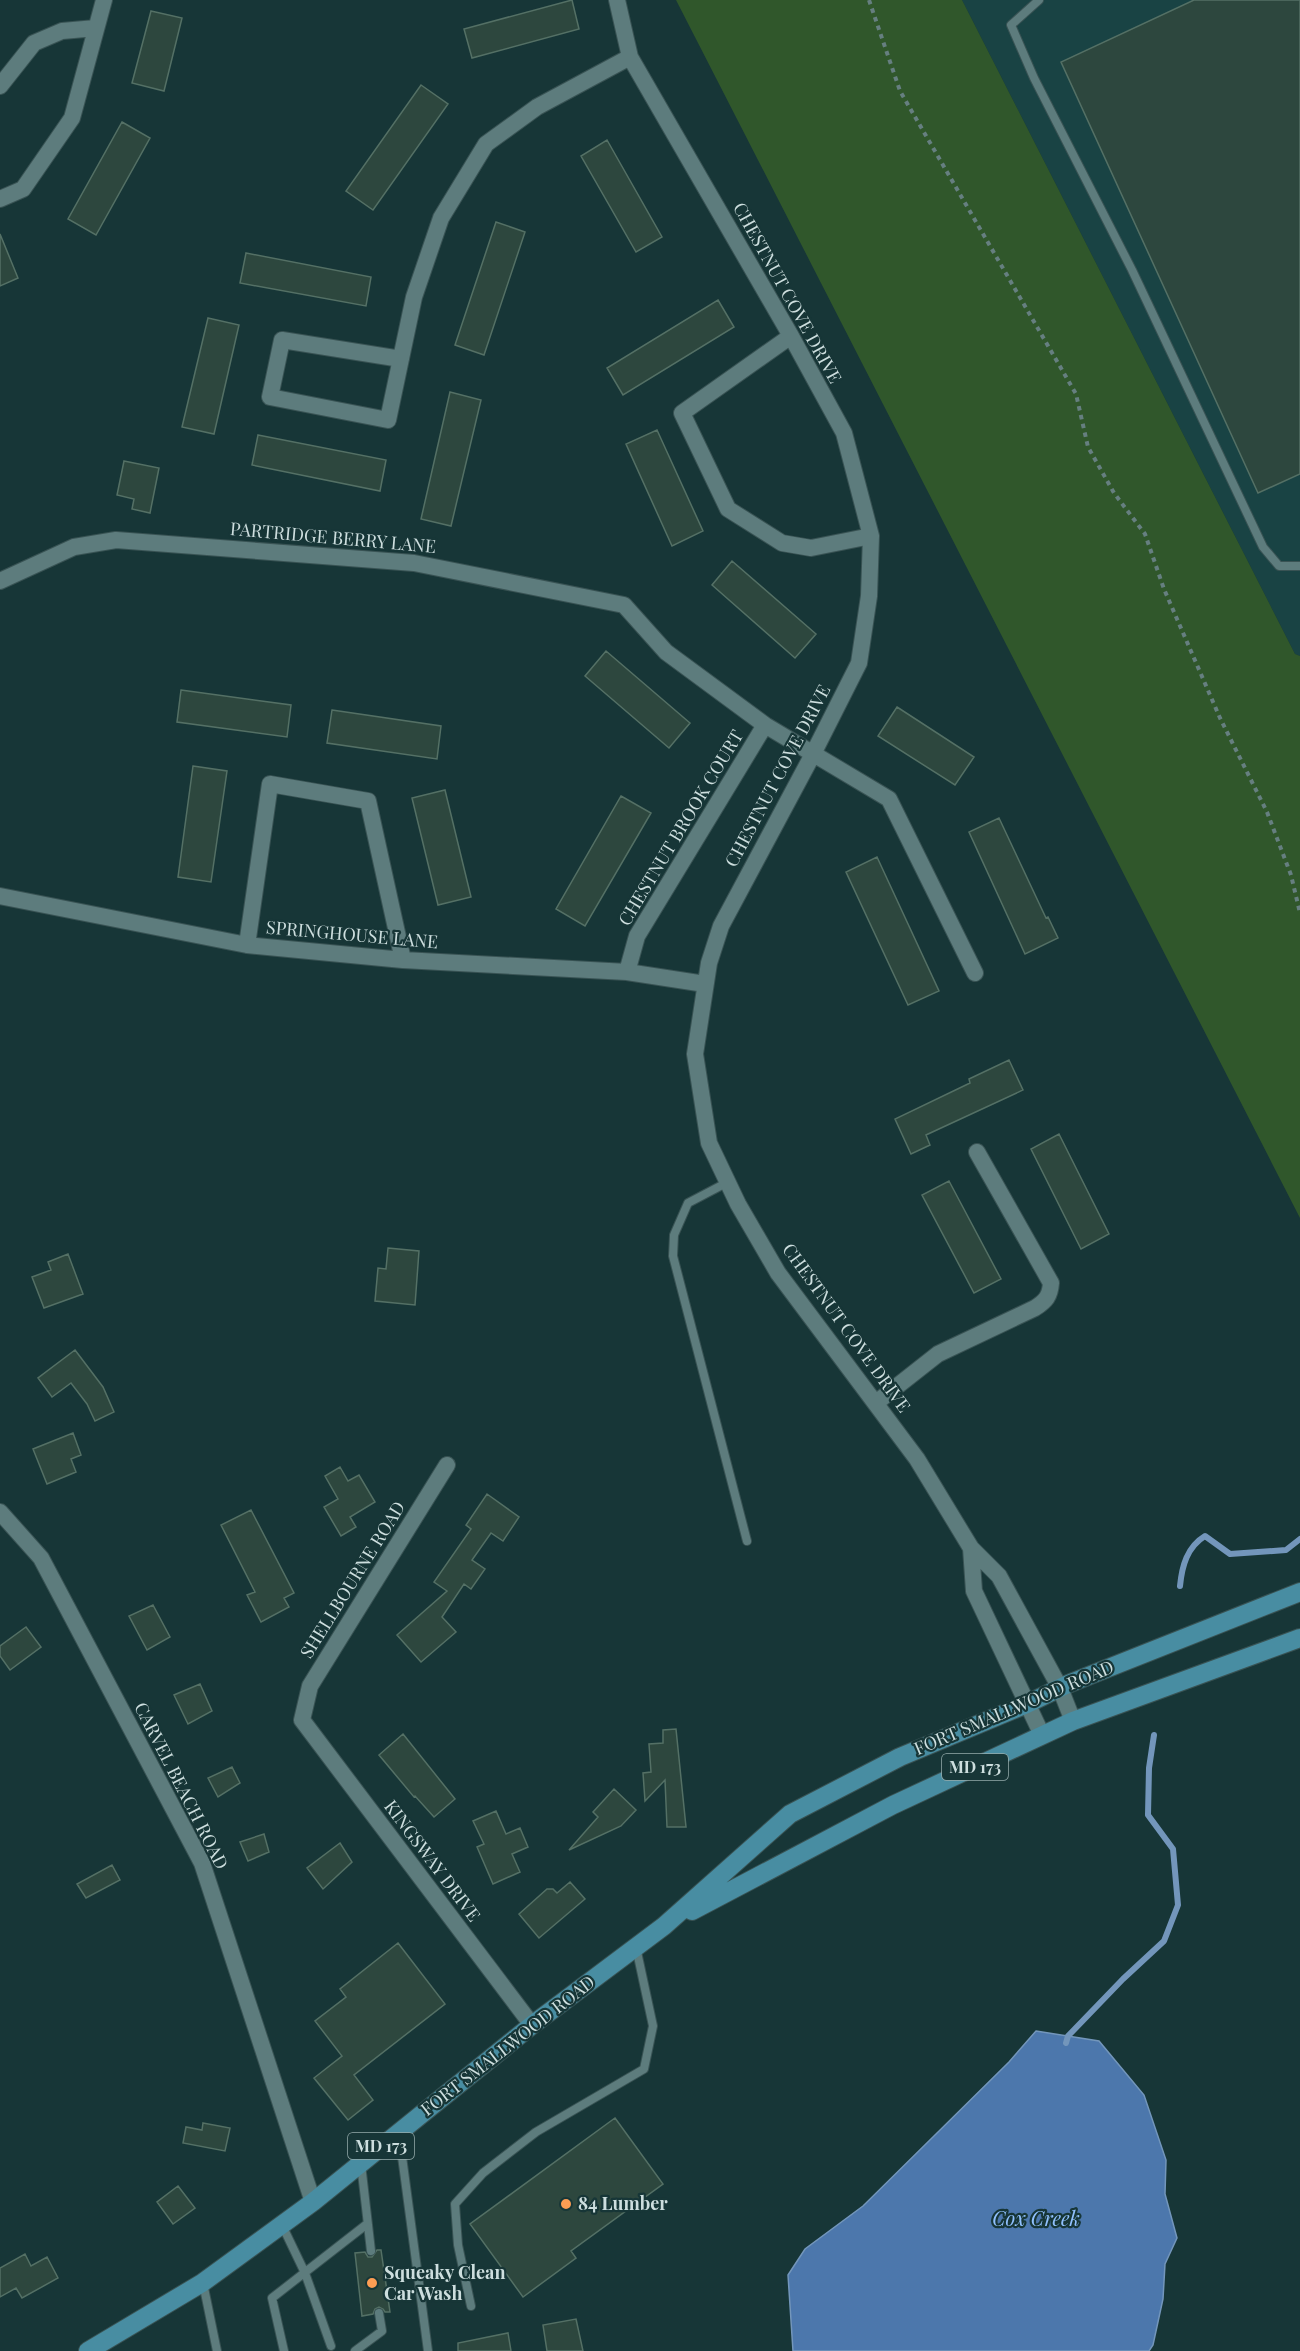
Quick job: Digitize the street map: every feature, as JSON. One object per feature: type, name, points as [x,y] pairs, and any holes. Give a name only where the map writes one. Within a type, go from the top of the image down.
[{"type":"main road","name":"FORT SMALLWOOD ROAD","points":[[88,2351],[202,2283],[313,2202],[532,2025],[664,1926],[790,1814],[900,1756],[1027,1704],[1060,1688],[1300,1592]]},
{"type":"main road","name":"FORT SMALLWOOD ROAD","points":[[664,1926],[893,1805],[1042,1735],[1074,1721],[1300,1638]]},
{"type":"street","points":[[0,199],[23,189],[72,118],[104,0]]},
{"type":"street","name":"CHESTNUT COVE DRIVE","points":[[616,0],[630,57],[791,336],[844,433],[870,536],[869,596],[859,663],[813,754],[720,926],[709,963],[695,1054],[709,1143],[778,1273],[877,1402],[917,1459],[971,1548],[999,1576],[1060,1688],[1074,1721]]},
{"type":"street","points":[[0,86],[34,43],[62,31],[96,28]]},
{"type":"street","points":[[401,358],[282,340],[270,397],[388,420],[414,297],[441,218],[486,144],[537,107],[630,57]]},
{"type":"street","points":[[791,336],[682,412],[728,509],[782,543],[811,548],[870,536]]},
{"type":"street","name":"PARTRIDGE BERRY LANE","points":[[0,581],[74,547],[116,540],[414,563],[624,605],[666,652],[765,725]]},
{"type":"street","name":"CHESTNUT BROOK COURT","points":[[627,972],[638,936],[765,725],[889,799],[975,974]]},
{"type":"street","points":[[247,945],[270,784],[368,801],[403,960]]},
{"type":"street","name":"SPRINGHOUSE LANE","points":[[0,896],[247,945],[403,960],[627,972],[705,984]]},
{"type":"street","points":[[877,1402],[938,1354],[1035,1308],[1047,1300],[1051,1283],[977,1152]]},
{"type":"street","name":"SHELLBOURNE ROAD","points":[[302,1720],[310,1686],[447,1465]]},
{"type":"street","name":"CARVEL BEACH ROAD","points":[[0,1512],[41,1558],[202,1863],[313,2202]]},
{"type":"street","name":"CHESTNUT COVE DRIVE","points":[[971,1548],[974,1591],[1042,1735]]},
{"type":"street","name":"KINGSWAY DRIVE","points":[[302,1720],[532,2025]]},
{"type":"lane","points":[[1039,0],[1011,25],[1034,78],[1132,270],[1263,547],[1279,566],[1300,566]]},
{"type":"lane","points":[[728,1182],[688,1203],[674,1235],[673,1256],[747,1542]]},
{"type":"lane","points":[[471,2307],[458,2245],[454,2205],[483,2173],[536,2132],[644,2069],[653,2026],[636,1946]]},
{"type":"lane","points":[[399,2132],[428,2351]]},
{"type":"lane","points":[[361,2164],[371,2251]]},
{"type":"lane","points":[[284,2351],[272,2298],[367,2224]]},
{"type":"lane","points":[[282,2225],[305,2273],[331,2346]]},
{"type":"lane","points":[[202,2283],[218,2351]]},
{"type":"lane","points":[[356,2351],[382,2331],[379,2313]]},
{"type":"path","points":[[869,0],[900,91],[1076,394],[1088,447],[1114,493],[1145,534],[1164,589],[1220,718],[1267,812],[1291,875],[1300,913]]},
{"type":"shaded area","points":[[962,0],[1300,0],[1300,656],[1295,654]]},
{"type":"green space","points":[[676,0],[962,0],[1295,654],[1300,656],[1300,1218]]},
{"type":"water","name":"Cox Creek","points":[[1036,2031],[1099,2041],[1144,2095],[1166,2160],[1165,2194],[1177,2238],[1165,2264],[1163,2299],[1153,2345],[1149,2351],[793,2351],[788,2275],[805,2249],[863,2206],[1009,2062]]},
{"type":"building","points":[[572,0],[579,29],[472,58],[464,29]]},
{"type":"building","points":[[1194,0],[1300,0],[1300,474],[1258,493],[1061,62]]},
{"type":"building","points":[[151,11],[182,18],[164,91],[132,83]]},
{"type":"building","points":[[421,85],[448,104],[373,210],[346,191]]},
{"type":"building","points":[[122,122],[150,138],[96,235],[68,219]]},
{"type":"building","points":[[607,140],[662,237],[636,252],[581,156]]},
{"type":"building","points":[[496,222],[525,232],[484,355],[455,345]]},
{"type":"building","points":[[0,234],[18,278],[0,286]]},
{"type":"building","points":[[246,253],[371,277],[366,306],[240,283]]},
{"type":"building","points":[[718,300],[734,327],[623,395],[607,368]]},
{"type":"building","points":[[208,318],[239,325],[214,434],[182,427]]},
{"type":"building","points":[[450,392],[481,400],[451,526],[421,519]]},
{"type":"building","points":[[657,430],[703,531],[672,546],[626,444]]},
{"type":"building","points":[[258,435],[386,460],[380,491],[252,465]]},
{"type":"building","points":[[124,461],[159,468],[150,513],[132,509],[134,499],[117,495]]},
{"type":"building","points":[[732,561],[816,634],[795,658],[712,585]]},
{"type":"building","points":[[606,651],[690,723],[669,748],[585,676]]},
{"type":"building","points":[[181,690],[291,705],[287,737],[177,722]]},
{"type":"building","points":[[897,707],[974,757],[955,785],[878,736]]},
{"type":"building","points":[[332,710],[441,726],[437,759],[327,743]]},
{"type":"building","points":[[193,766],[227,771],[211,882],[178,877]]},
{"type":"building","points":[[445,790],[471,897],[438,905],[412,798]]},
{"type":"building","points":[[621,796],[651,813],[585,926],[556,909]]},
{"type":"building","points":[[999,818],[1046,918],[1048,917],[1058,938],[1025,954],[969,832]]},
{"type":"building","points":[[877,857],[939,991],[908,1005],[846,872]]},
{"type":"building","points":[[1009,1060],[1023,1090],[926,1135],[930,1145],[911,1154],[895,1119],[970,1083],[969,1079]]},
{"type":"building","points":[[1059,1134],[1109,1234],[1081,1249],[1031,1149]]},
{"type":"building","points":[[949,1181],[1001,1279],[974,1293],[922,1195]]},
{"type":"building","points":[[388,1248],[419,1251],[415,1305],[375,1301],[378,1268],[386,1269]]},
{"type":"building","points":[[68,1254],[83,1294],[44,1308],[32,1277],[51,1270],[48,1262]]},
{"type":"building","points":[[75,1350],[103,1387],[114,1412],[95,1421],[87,1404],[71,1383],[52,1397],[38,1378]]},
{"type":"building","points":[[73,1433],[81,1455],[71,1459],[76,1472],[47,1484],[33,1449]]},
{"type":"building","points":[[340,1467],[348,1481],[359,1475],[375,1502],[350,1517],[356,1527],[341,1536],[324,1507],[338,1499],[325,1476]]},
{"type":"building","points":[[487,1494],[519,1517],[503,1541],[491,1533],[472,1560],[485,1569],[471,1589],[464,1584],[442,1617],[456,1632],[421,1662],[397,1635],[447,1591],[434,1582],[471,1529],[466,1525]]},
{"type":"building","points":[[251,1510],[294,1593],[284,1598],[289,1607],[261,1622],[247,1595],[255,1592],[221,1525]]},
{"type":"building","points":[[153,1605],[170,1637],[147,1650],[129,1616]]},
{"type":"building","points":[[26,1627],[41,1647],[10,1670],[0,1656],[0,1646]]},
{"type":"building","points":[[200,1684],[212,1711],[188,1724],[174,1695]]},
{"type":"building","points":[[676,1729],[686,1827],[667,1827],[665,1780],[645,1801],[643,1773],[651,1772],[649,1744],[663,1743],[663,1730]]},
{"type":"building","points":[[403,1734],[455,1799],[434,1817],[379,1755]]},
{"type":"building","points":[[232,1767],[240,1783],[218,1797],[208,1778]]},
{"type":"building","points":[[614,1789],[636,1810],[621,1826],[569,1850],[598,1817],[593,1812]]},
{"type":"building","points":[[496,1811],[506,1834],[520,1828],[528,1847],[512,1854],[520,1872],[493,1884],[477,1847],[484,1844],[473,1821]]},
{"type":"building","points":[[264,1834],[269,1852],[248,1861],[240,1842]]},
{"type":"building","points":[[340,1843],[352,1862],[323,1889],[307,1868]]},
{"type":"building","points":[[112,1865],[120,1880],[86,1898],[77,1884]]},
{"type":"building","points":[[570,1882],[585,1899],[539,1938],[519,1914],[547,1889],[553,1889],[557,1893]]},
{"type":"building","points":[[398,1943],[445,2004],[354,2075],[373,2100],[348,2120],[314,2078],[342,2056],[315,2021],[346,1997],[340,1989]]},
{"type":"building","name":"84 Lumber","points":[[615,2118],[663,2184],[571,2251],[576,2258],[523,2297],[470,2224]]},
{"type":"building","points":[[203,2123],[230,2128],[225,2151],[183,2143],[186,2127],[202,2130]]},
{"type":"building","points":[[178,2186],[195,2208],[173,2224],[157,2202]]},
{"type":"building","name":"Squeaky Clean Car Wash","points":[[377,2250],[381,2250],[390,2312],[385,2312],[379,2307],[373,2314],[362,2316],[355,2253],[365,2252],[368,2257],[372,2257]]},
{"type":"building","points":[[25,2254],[31,2266],[47,2257],[58,2278],[22,2298],[16,2288],[0,2297],[0,2268]]},
{"type":"building","points":[[576,2319],[583,2351],[547,2351],[543,2325]]},
{"type":"building","points":[[508,2333],[511,2351],[458,2351],[458,2343]]},
{"type":"waterway","name":"Cox Creek","points":[[1180,1586],[1186,1558],[1199,1540],[1205,1536],[1230,1554],[1286,1550],[1300,1539]]},
{"type":"waterway","name":"Cox Creek","points":[[1066,2043],[1068,2036],[1123,1979],[1164,1941],[1178,1905],[1173,1849],[1148,1815],[1149,1768],[1154,1735]]},
{"type":"place","name":"84 Lumber","points":[[566,2204]]},
{"type":"place","name":"Squeaky Clean Car Wash","points":[[372,2283]]}]
